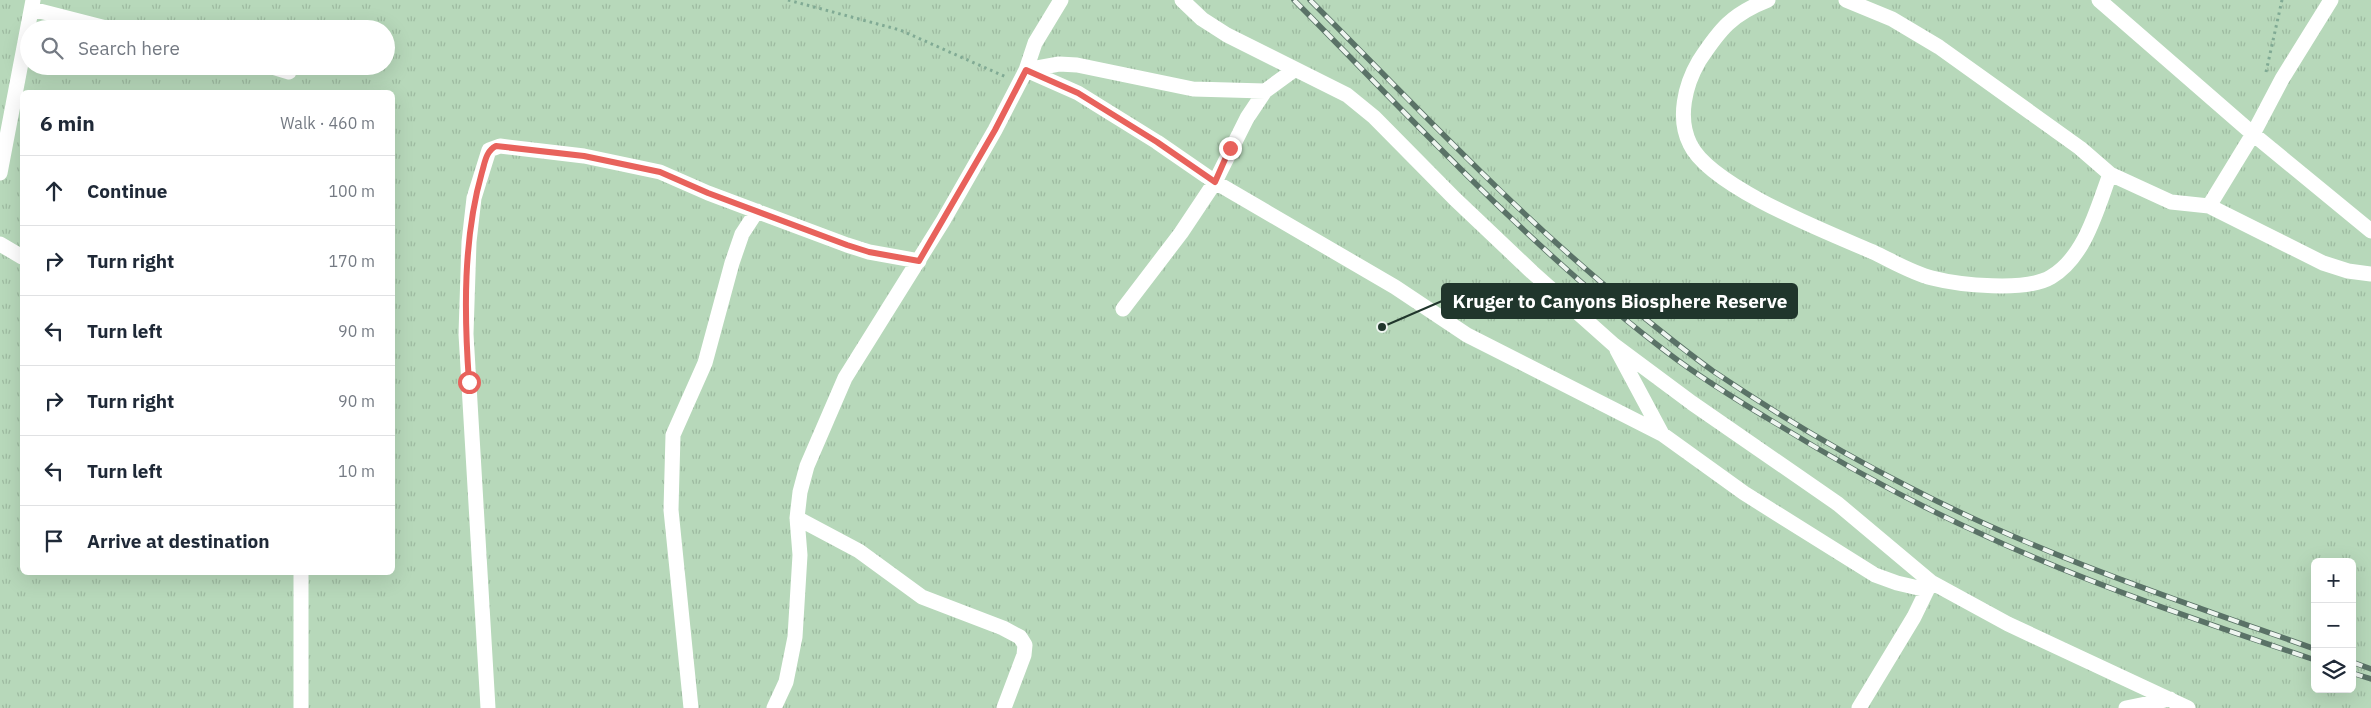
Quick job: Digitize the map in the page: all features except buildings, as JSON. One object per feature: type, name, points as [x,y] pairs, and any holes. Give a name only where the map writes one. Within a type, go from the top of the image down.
[{"type":"street","points":[[774,708],[786,682],[798,615],[800,555],[797,518],[800,492],[807,466],[840,388],[919,261],[995,130],[1022,76],[1035,43],[1061,0]]},
{"type":"street","points":[[1182,0],[1202,19],[1227,35],[1294,70],[1329,84],[1347,95],[1374,117],[1504,246],[1614,345],[1692,403],[1838,504],[1929,586]]},
{"type":"street","points":[[1768,0],[1744,9],[1725,25],[1706,51],[1686,87],[1684,127],[1690,146],[1706,164],[1736,188],[1930,278],[1974,286],[2028,284],[2050,278],[2068,264],[2087,233],[2110,174]]},
{"type":"street","points":[[1846,0],[1892,20],[1939,47],[2066,138],[2110,174],[2171,202],[2209,206],[2323,263],[2348,271],[2371,274]]},
{"type":"street","points":[[2099,0],[2253,134],[2371,231]]},
{"type":"street","points":[[2209,206],[2253,134],[2282,78],[2331,0]]},
{"type":"street","points":[[30,20],[33,5],[81,20]]},
{"type":"street","points":[[1022,76],[1060,64],[1193,89],[1265,91]]},
{"type":"street","points":[[1123,309],[1181,233],[1215,182],[1247,118],[1265,91],[1294,70]]},
{"type":"street","points":[[0,173],[20,71]]},
{"type":"street","points":[[1022,76],[1078,93],[1157,142],[1215,182],[1395,287],[1467,335],[1662,434],[1744,493],[1875,575],[1929,586],[2188,708]]},
{"type":"street","points":[[488,708],[466,334],[469,242],[474,198],[489,150],[496,146],[507,146],[584,156],[660,172],[708,193],[862,250],[919,261]]},
{"type":"street","points":[[690,708],[671,510],[673,435],[705,363],[732,262],[742,234],[758,210]]},
{"type":"street","points":[[0,244],[20,256]]},
{"type":"street","points":[[1614,345],[1662,434]]},
{"type":"street","points":[[797,518],[859,550],[922,597],[1020,636],[1025,645],[1024,655],[1004,708]]},
{"type":"street","points":[[301,575],[301,708]]},
{"type":"street","points":[[1860,708],[1909,625],[1929,586]]},
{"type":"street","points":[[2126,708],[2170,699]]},
{"type":"path","points":[[788,0],[900,30],[1022,76]]},
{"type":"path","points":[[2266,77],[2282,0]]},
{"type":"green space","points":[[0,0],[2371,0],[2371,708],[0,708]]},
{"type":"railway","points":[[1294,0],[1429,138],[1569,272],[1668,353],[1721,390],[1855,470],[1908,499],[1990,538],[2110,588],[2311,659]]},
{"type":"railway","points":[[1310,0],[1467,158],[1547,235],[1672,340],[1713,371],[1760,402],[1833,446],[1956,511],[2108,575],[2312,648]]},
{"type":"railway","points":[[2356,663],[2371,669]]},
{"type":"railway","points":[[2356,674],[2371,679]]},
{"type":"place","name":"Kruger to Canyons Biosphere Reserve","points":[[1382,327]]},
{"type":"route","points":[[469,382],[466,334],[467,297],[469,242],[474,198],[489,150],[496,146],[514,146],[584,156],[660,172],[708,193],[758,210],[847,245],[869,252],[919,261],[995,130],[1026,70],[1078,93],[1157,142],[1215,182],[1230,148]]}]
